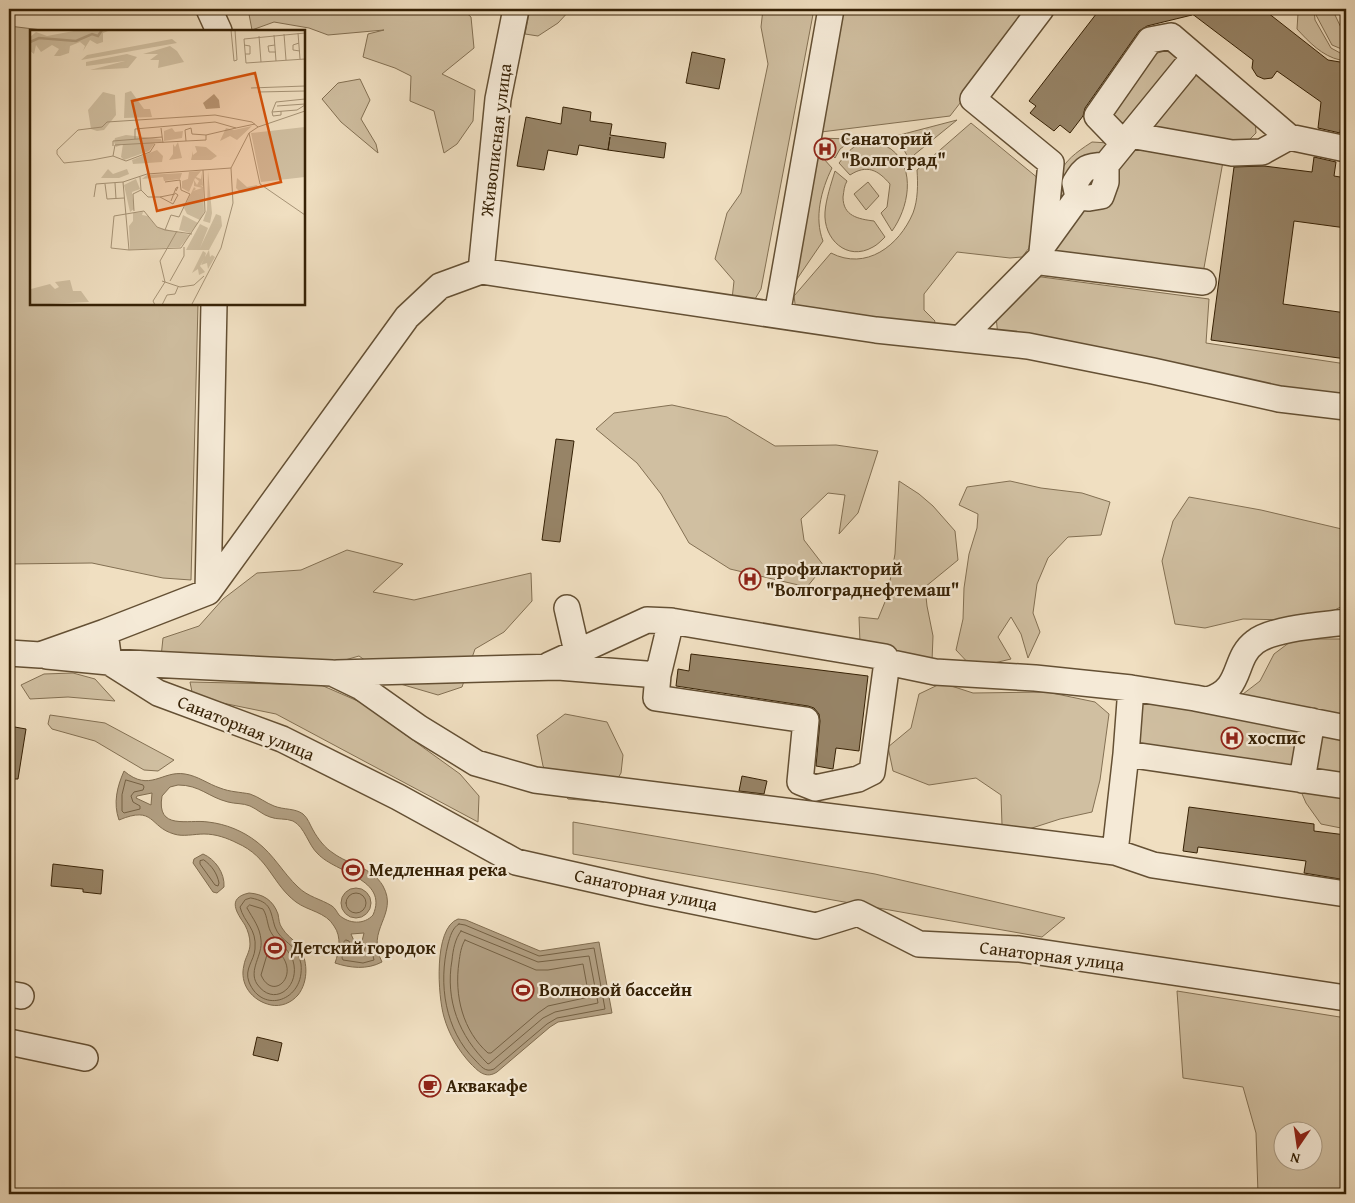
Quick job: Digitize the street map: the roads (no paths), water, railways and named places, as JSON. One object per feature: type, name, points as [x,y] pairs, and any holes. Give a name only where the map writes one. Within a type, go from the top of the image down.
[{"type":"street","points":[[209,9],[219,30]]},
{"type":"street","name":"Живописная улица","points":[[481,271],[498,99],[516,9]]},
{"type":"street","points":[[777,314],[831,9]]},
{"type":"street","points":[[1041,9],[973,99],[1051,163],[1041,262],[1203,282]]},
{"type":"street","points":[[1289,137],[1262,152],[1232,153],[1126,139],[1097,116],[1150,40],[1171,36],[1289,137],[1346,149]]},
{"type":"street","points":[[960,338],[1042,251],[1078,197],[1101,196],[1106,182],[1106,165],[1185,68]]},
{"type":"street","points":[[40,655],[208,592],[407,317],[440,286],[481,271],[876,330],[1028,346],[1279,399],[1346,407]]},
{"type":"street","points":[[208,592],[214,305]]},
{"type":"street","points":[[567,608],[577,652]]},
{"type":"street","points":[[544,667],[647,620],[671,621],[885,657],[887,662],[872,772],[858,779],[815,788],[800,782],[806,720],[656,698],[658,675],[671,621]]},
{"type":"street","points":[[1208,700],[1219,697],[1226,692],[1233,682],[1248,650],[1255,642],[1280,632],[1346,622]]},
{"type":"street","points":[[105,632],[109,662]]},
{"type":"street","points":[[9,653],[109,662],[332,673],[544,667],[658,675]]},
{"type":"street","name":"Санаторная улица","points":[[109,662],[158,693],[291,744],[398,797],[516,862],[649,892],[816,926],[858,913],[919,944],[1019,949],[1346,998]]},
{"type":"street","points":[[887,662],[935,672],[1035,678],[1131,688],[1208,700],[1346,728]]},
{"type":"street","points":[[332,673],[361,686],[419,728],[476,763],[535,780],[1115,852],[1153,865],[1346,894]]},
{"type":"street","points":[[1115,852],[1131,688]]},
{"type":"street","points":[[1302,780],[1312,721]]},
{"type":"street","points":[[1126,754],[1346,786]]},
{"type":"street","points":[[9,1042],[85,1058]]},
{"type":"water","name":"Медленная река","points":[[124,771],[133,777],[149,781],[177,774],[194,776],[224,789],[250,794],[274,806],[303,814],[327,849],[339,857],[367,870],[383,886],[387,896],[387,905],[377,940],[382,962],[376,965],[358,967],[335,963],[339,949],[339,940],[337,930],[331,921],[296,902],[256,856],[237,843],[213,835],[174,834],[166,831],[146,816],[131,816],[119,820],[116,801]],"holes":[[[178,785],[192,787],[221,800],[245,804],[270,817],[293,821],[301,827],[318,854],[326,861],[358,878],[374,893],[376,903],[373,915],[361,922],[352,922],[343,918],[332,906],[310,896],[302,890],[263,847],[240,831],[215,823],[200,821],[183,822],[169,819],[161,807],[162,796],[170,787]],[[152,793],[151,805],[136,798],[137,796]],[[364,933],[360,949],[358,950],[351,934]]]},
{"type":"water","points":[[203,854],[215,863],[223,877],[224,887],[217,893],[213,892],[193,863],[194,859]]},
{"type":"water","points":[[356,888],[367,892],[371,903],[367,914],[356,918],[345,914],[341,903],[345,892]]},
{"type":"water","name":"Детский городок","points":[[249,893],[263,896],[270,901],[278,914],[285,933],[298,945],[304,957],[306,970],[302,989],[298,995],[286,1004],[271,1005],[258,1000],[248,991],[243,979],[250,939],[235,906],[238,898]]},
{"type":"water","name":"Волновой бассейн","points":[[458,919],[466,920],[540,951],[599,942],[612,1013],[558,1022],[497,1072],[486,1075],[480,1072],[467,1059],[455,1042],[446,1024],[440,995],[439,964],[444,935],[450,925]]},
{"type":"place","name":"Санаторий \"Волгоград\"","points":[[825,149]]},
{"type":"place","name":"профилакторий \"Волгограднефтемаш\"","points":[[750,579]]},
{"type":"place","name":"хоспис","points":[[1232,738]]},
{"type":"place","name":"Медленная река","points":[[353,870]]},
{"type":"place","name":"Детский городок","points":[[275,948]]},
{"type":"place","name":"Волновой бассейн","points":[[523,990]]},
{"type":"place","name":"Аквакафе","points":[[430,1086]]}]
